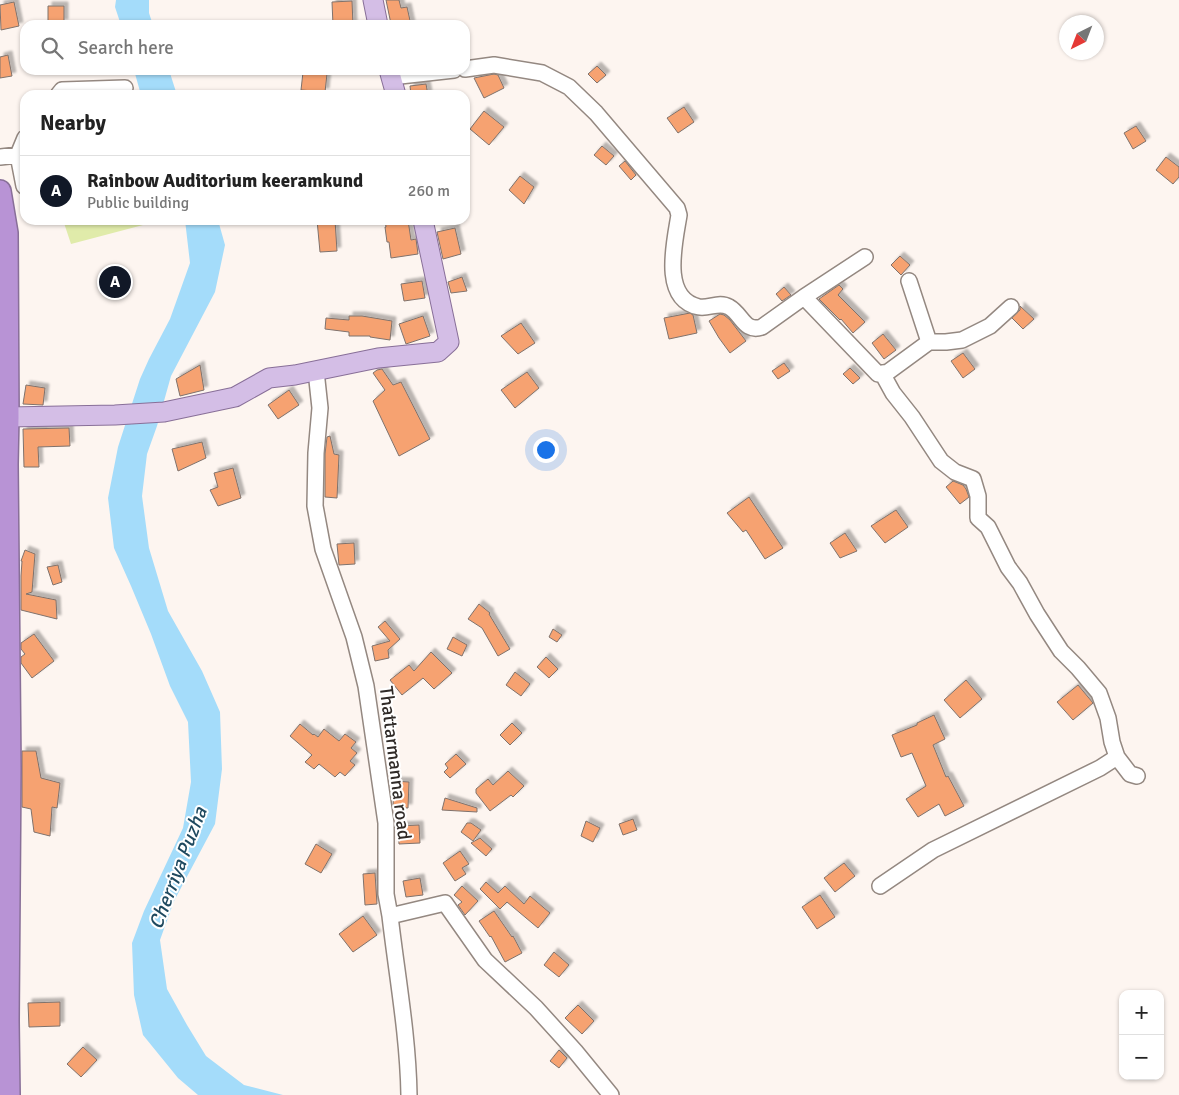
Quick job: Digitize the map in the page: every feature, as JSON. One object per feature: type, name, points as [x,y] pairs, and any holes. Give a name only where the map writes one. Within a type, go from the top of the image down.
[{"type":"highway","points":[[0,191],[7,233],[4,383],[8,417],[9,1095]]},
{"type":"main road","points":[[373,0],[377,20]]},
{"type":"main road","points":[[8,417],[164,412],[235,397],[269,378],[378,358],[438,352],[449,342],[424,225]]},
{"type":"street","points":[[470,68],[494,65],[542,73],[569,87],[596,113],[676,208],[679,215],[672,259],[674,281],[682,299],[691,304],[700,308],[721,304],[727,305],[734,310],[748,327],[756,329],[762,327],[865,257]]},
{"type":"street","points":[[392,81],[426,75]]},
{"type":"street","points":[[62,90],[125,88]]},
{"type":"street","points":[[20,150],[18,155],[20,165]]},
{"type":"street","points":[[0,156],[18,155]]},
{"type":"street","points":[[909,281],[929,342]]},
{"type":"street","points":[[804,297],[878,374],[888,372],[929,342],[962,340],[990,326],[1011,307]]},
{"type":"street","name":"Thattarmanna road","points":[[316,370],[320,408],[316,453],[315,506],[323,549],[354,637],[366,686],[380,773],[386,823],[386,894],[407,1050],[409,1095]]},
{"type":"street","points":[[882,373],[941,461],[955,472],[973,479],[978,496],[978,518],[988,527],[1008,567],[1020,583],[1061,651],[1099,693],[1108,718],[1117,757],[1130,774],[1137,776]]},
{"type":"street","points":[[880,886],[933,850],[1100,768],[1117,757]]},
{"type":"street","points":[[390,916],[445,904],[485,960],[549,1022],[611,1095]]},
{"type":"green space","points":[[65,225],[143,225],[71,244]]},
{"type":"water","points":[[116,0],[149,0],[149,13],[151,20],[119,20],[115,7]]},
{"type":"water","points":[[135,75],[171,75],[175,90],[140,90]]},
{"type":"water","name":"Cherriya Puzha","points":[[186,225],[219,225],[225,245],[215,292],[171,376],[147,454],[142,496],[149,548],[168,611],[202,671],[220,712],[222,769],[215,824],[174,901],[160,940],[167,989],[206,1056],[244,1085],[283,1095],[198,1095],[178,1078],[143,1035],[134,995],[132,943],[144,911],[183,828],[191,782],[188,722],[170,686],[151,634],[114,548],[108,498],[118,447],[140,379],[170,319],[190,263]]},
{"type":"building","points":[[386,0],[399,0],[401,8],[407,7],[410,20],[390,20]]},
{"type":"building","points":[[352,1],[353,20],[333,20],[332,2]]},
{"type":"building","points":[[14,2],[19,26],[1,30],[0,5]]},
{"type":"building","points":[[48,6],[64,6],[64,20],[48,20]]},
{"type":"building","points":[[8,55],[12,76],[0,78],[0,57]]},
{"type":"building","points":[[597,66],[606,75],[597,83],[588,74]]},
{"type":"building","points":[[303,75],[327,75],[325,90],[301,90]]},
{"type":"building","points":[[498,75],[504,88],[484,98],[474,78]]},
{"type":"building","points":[[426,84],[427,90],[410,90],[410,86]]},
{"type":"building","points":[[684,107],[694,122],[678,133],[667,118]]},
{"type":"building","points":[[484,111],[504,127],[489,145],[470,129]]},
{"type":"building","points":[[1136,126],[1146,141],[1133,149],[1124,133]]},
{"type":"building","points":[[602,146],[614,156],[606,165],[594,155]]},
{"type":"building","points":[[1166,157],[1179,167],[1179,177],[1173,184],[1156,170]]},
{"type":"building","points":[[625,161],[636,175],[631,180],[619,166]]},
{"type":"building","points":[[520,176],[534,187],[524,204],[509,190]]},
{"type":"building","points":[[317,225],[335,225],[337,251],[320,252]]},
{"type":"building","points":[[386,225],[409,225],[411,240],[416,239],[418,254],[391,258]]},
{"type":"building","points":[[455,228],[461,254],[443,259],[437,232]]},
{"type":"building","points":[[900,256],[910,265],[901,275],[891,265]]},
{"type":"building","points":[[462,277],[467,291],[451,293],[448,282]]},
{"type":"building","points":[[422,281],[425,298],[404,301],[401,284]]},
{"type":"building","points":[[839,285],[843,289],[838,295],[865,322],[853,333],[819,299]]},
{"type":"building","points":[[784,287],[791,295],[782,301],[776,294]]},
{"type":"building","points":[[1020,306],[1034,319],[1023,329],[1012,318],[1020,310]]},
{"type":"building","points":[[690,313],[693,315],[697,333],[669,339],[664,318]]},
{"type":"building","points":[[720,314],[730,320],[746,341],[730,353],[709,321]]},
{"type":"building","points":[[349,316],[362,316],[392,321],[390,340],[370,336],[349,336],[349,332],[325,329],[326,318],[349,320]]},
{"type":"building","points":[[423,316],[430,336],[406,344],[399,324]]},
{"type":"building","points":[[521,323],[535,343],[518,354],[501,336]]},
{"type":"building","points":[[883,334],[896,350],[884,359],[872,343]]},
{"type":"building","points":[[963,353],[975,369],[963,378],[951,361]]},
{"type":"building","points":[[784,363],[790,371],[778,379],[772,371]]},
{"type":"building","points":[[200,365],[204,390],[180,396],[176,379]]},
{"type":"building","points":[[850,368],[860,378],[853,384],[843,374]]},
{"type":"building","points":[[382,369],[393,385],[401,382],[430,439],[399,456],[373,401],[385,390],[373,373]]},
{"type":"building","points":[[527,372],[539,388],[515,408],[501,390]]},
{"type":"building","points":[[26,385],[45,388],[43,405],[23,404]]},
{"type":"building","points":[[289,390],[299,405],[278,419],[268,405]]},
{"type":"building","points":[[69,428],[70,446],[38,447],[39,467],[24,467],[23,429]]},
{"type":"building","points":[[330,436],[334,454],[339,455],[337,498],[325,497],[325,454],[327,437]]},
{"type":"building","points":[[202,442],[206,458],[178,471],[172,449]]},
{"type":"building","points":[[233,468],[241,498],[218,506],[210,490],[218,487],[214,473]]},
{"type":"building","points":[[953,481],[963,485],[969,497],[960,504],[946,487]]},
{"type":"building","points":[[749,497],[783,548],[765,559],[746,530],[743,532],[727,513]]},
{"type":"building","points":[[896,510],[908,527],[885,543],[871,526]]},
{"type":"building","points":[[845,533],[857,551],[840,558],[830,543]]},
{"type":"building","points":[[354,543],[355,564],[339,565],[337,544]]},
{"type":"building","points":[[25,550],[35,554],[32,592],[26,594],[56,600],[57,619],[21,610],[21,561]]},
{"type":"building","points":[[58,565],[62,582],[53,585],[47,567]]},
{"type":"building","points":[[479,604],[490,613],[510,649],[498,656],[482,628],[468,619]]},
{"type":"building","points":[[385,621],[400,639],[388,650],[389,658],[375,661],[372,646],[390,641],[378,627]]},
{"type":"building","points":[[553,629],[562,635],[557,642],[549,637]]},
{"type":"building","points":[[34,634],[54,661],[32,678],[21,663],[21,657],[25,654],[21,649],[21,643]]},
{"type":"building","points":[[453,637],[467,645],[462,656],[447,649]]},
{"type":"building","points":[[431,652],[452,673],[434,689],[423,678],[402,695],[390,680],[409,665],[414,671]]},
{"type":"building","points":[[546,657],[558,669],[549,678],[537,667]]},
{"type":"building","points":[[515,672],[530,684],[521,696],[506,685]]},
{"type":"building","points":[[966,680],[982,699],[960,718],[944,700]]},
{"type":"building","points":[[1078,685],[1093,703],[1073,720],[1057,702]]},
{"type":"building","points":[[934,715],[945,739],[933,745],[946,777],[948,776],[964,806],[945,816],[939,804],[918,817],[906,799],[926,786],[912,753],[901,757],[892,735],[917,725],[917,723]]},
{"type":"building","points":[[512,723],[522,733],[510,745],[500,735]]},
{"type":"building","points":[[300,724],[318,737],[324,729],[339,741],[345,734],[356,742],[351,748],[357,753],[350,761],[355,765],[345,776],[340,772],[335,777],[319,764],[314,769],[305,762],[312,755],[290,736]]},
{"type":"building","points":[[22,751],[36,751],[41,778],[60,783],[57,808],[52,807],[50,836],[34,832],[31,809],[22,807]]},
{"type":"building","points":[[456,754],[466,764],[450,778],[444,772],[448,768],[445,764]]},
{"type":"building","points":[[508,771],[524,786],[513,797],[511,795],[490,811],[476,793],[476,789],[488,779],[493,785]]},
{"type":"building","points":[[394,781],[409,782],[408,808],[393,807]]},
{"type":"building","points":[[445,798],[477,808],[477,812],[442,810]]},
{"type":"building","points":[[633,819],[637,830],[623,835],[619,824]]},
{"type":"building","points":[[586,821],[600,828],[593,842],[581,836]]},
{"type":"building","points":[[467,823],[471,823],[481,830],[473,841],[461,832]]},
{"type":"building","points":[[419,825],[420,843],[399,844],[398,826]]},
{"type":"building","points":[[480,838],[492,849],[486,856],[471,843]]},
{"type":"building","points":[[316,844],[332,854],[321,873],[305,864]]},
{"type":"building","points":[[460,851],[469,864],[462,868],[466,874],[455,881],[443,863]]},
{"type":"building","points":[[844,863],[855,876],[835,892],[824,878]]},
{"type":"building","points":[[375,873],[377,904],[365,905],[363,874]]},
{"type":"building","points":[[420,878],[423,895],[406,897],[403,881]]},
{"type":"building","points":[[486,882],[498,893],[505,886],[524,904],[530,896],[550,913],[538,928],[507,902],[500,909],[480,889]]},
{"type":"building","points":[[462,886],[478,901],[465,915],[458,905],[462,902],[454,895]]},
{"type":"building","points":[[820,895],[835,917],[817,929],[802,907]]},
{"type":"building","points":[[494,911],[513,936],[522,953],[505,962],[491,936],[479,921]]},
{"type":"building","points":[[363,916],[377,935],[353,952],[339,934]]},
{"type":"building","points":[[554,952],[569,965],[559,977],[544,965]]},
{"type":"building","points":[[60,1002],[60,1026],[29,1027],[28,1003]]},
{"type":"building","points":[[578,1005],[594,1021],[582,1034],[565,1018]]},
{"type":"building","points":[[83,1047],[97,1060],[81,1077],[67,1064]]},
{"type":"building","points":[[559,1050],[567,1058],[559,1068],[550,1061]]},
{"type":"place","name":"Rainbow Auditorium keeramkund","points":[[115,282]]}]
